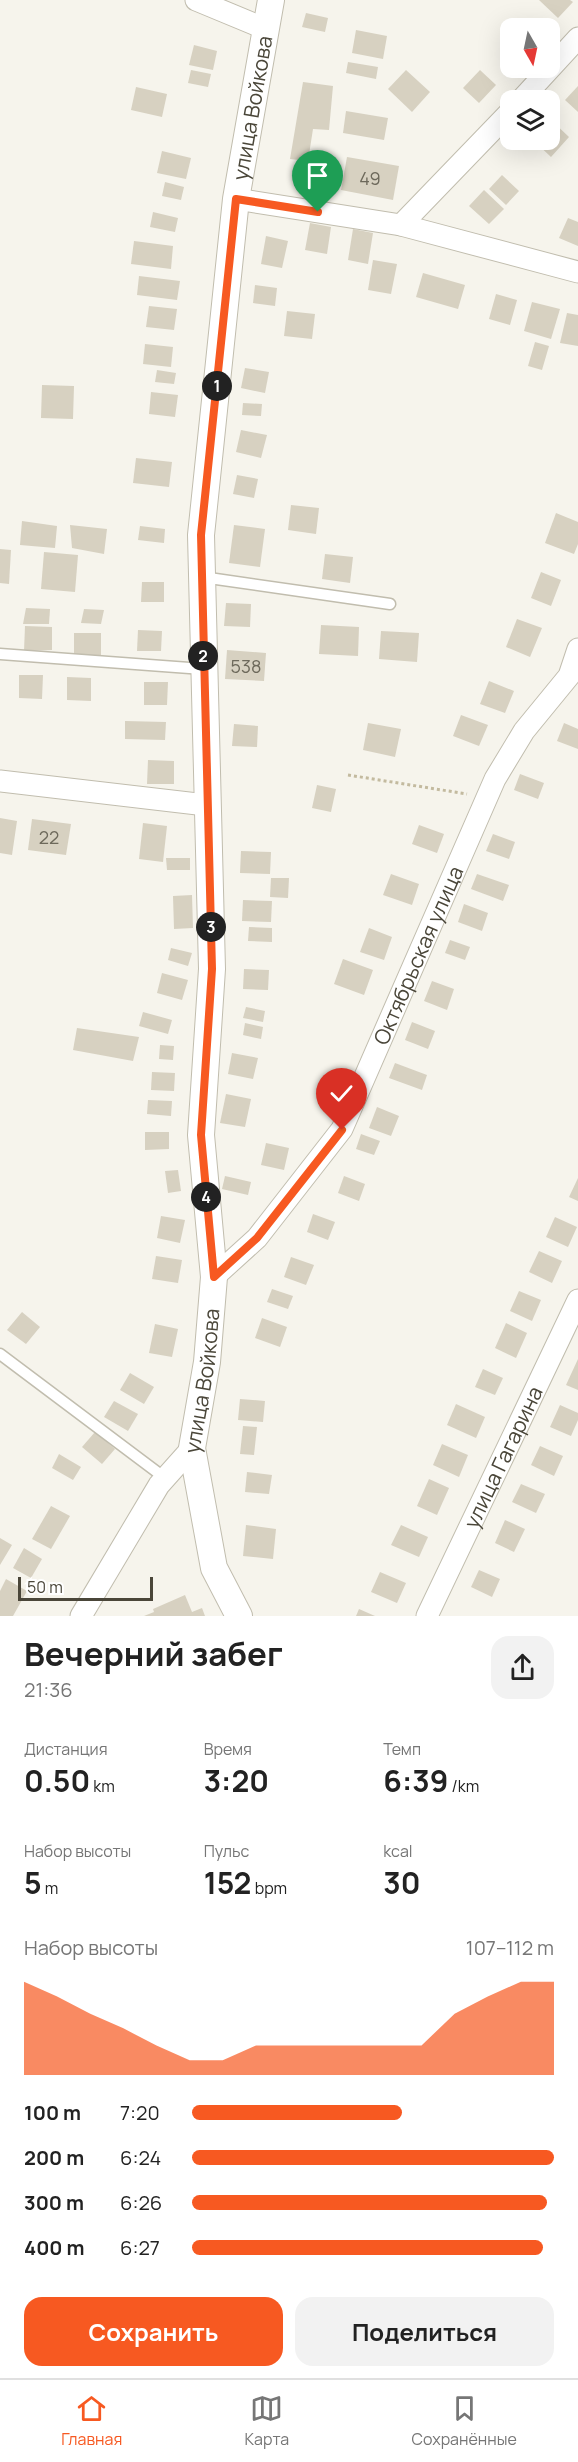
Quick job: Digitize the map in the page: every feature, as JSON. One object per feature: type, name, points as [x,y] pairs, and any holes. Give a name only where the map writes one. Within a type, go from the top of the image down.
[{"type":"street","points":[[196,0],[266,29]]},
{"type":"street","name":"улица Войкова","points":[[81,1616],[165,1478],[192,1448],[207,1362],[214,1277],[201,1135],[212,969],[206,805],[201,535],[236,199],[271,0]]},
{"type":"street","points":[[529,90],[578,38]]},
{"type":"street","points":[[401,225],[500,122]]},
{"type":"street","points":[[236,199],[401,225],[578,272]]},
{"type":"street","name":"Октябрьская улица","points":[[214,1277],[257,1238],[342,1130],[487,797],[524,731],[573,677],[578,649]]},
{"type":"street","points":[[0,781],[206,805]]},
{"type":"street","name":"улица Гагарина","points":[[427,1616],[578,1300]]},
{"type":"street","points":[[192,1448],[214,1568],[239,1616]]},
{"type":"lane","points":[[202,577],[390,604]]},
{"type":"lane","points":[[0,654],[204,669]]},
{"type":"lane","points":[[0,1354],[165,1478]]},
{"type":"path","points":[[348,775],[487,797]]},
{"type":"building","points":[[539,0],[570,0],[573,2],[558,18]]},
{"type":"building","points":[[306,13],[328,18],[325,32],[302,27]]},
{"type":"building","points":[[356,30],[387,36],[383,59],[352,53]]},
{"type":"building","points":[[194,45],[217,51],[213,70],[189,65]]},
{"type":"building","points":[[348,62],[378,67],[376,79],[346,73]]},
{"type":"building","points":[[191,70],[211,74],[208,87],[188,83]]},
{"type":"building","points":[[406,70],[430,92],[412,112],[388,89]]},
{"type":"building","points":[[480,70],[496,85],[479,103],[463,88]]},
{"type":"building","points":[[303,82],[333,86],[329,130],[313,129],[308,161],[290,159]]},
{"type":"building","points":[[578,86],[578,112],[565,100]]},
{"type":"building","points":[[136,87],[167,94],[162,117],[131,110]]},
{"type":"building","points":[[346,111],[388,118],[384,140],[343,133]]},
{"type":"building","points":[[560,128],[569,137],[560,147]]},
{"type":"building","points":[[544,150],[557,150],[551,157]]},
{"type":"building","points":[[162,151],[191,158],[186,179],[157,173]]},
{"type":"building","points":[[347,157],[399,166],[393,200],[341,190]]},
{"type":"building","points":[[502,175],[519,191],[506,205],[489,189]]},
{"type":"building","points":[[165,182],[184,187],[181,200],[162,196]]},
{"type":"building","points":[[484,190],[504,209],[489,224],[469,206]]},
{"type":"building","points":[[153,212],[178,218],[175,232],[150,227]]},
{"type":"building","points":[[568,218],[578,222],[578,246],[559,238]]},
{"type":"building","points":[[310,223],[331,227],[327,254],[305,250]]},
{"type":"building","points":[[353,229],[373,233],[368,264],[348,260]]},
{"type":"building","points":[[266,236],[288,241],[282,268],[261,264]]},
{"type":"building","points":[[134,241],[173,246],[171,269],[131,264]]},
{"type":"building","points":[[373,260],[397,264],[391,294],[368,290]]},
{"type":"building","points":[[423,273],[465,285],[458,309],[416,297]]},
{"type":"building","points":[[139,276],[180,281],[177,300],[137,295]]},
{"type":"building","points":[[255,285],[277,288],[275,306],[253,303]]},
{"type":"building","points":[[496,294],[517,300],[510,325],[489,319]]},
{"type":"building","points":[[532,302],[560,309],[551,339],[524,331]]},
{"type":"building","points":[[149,306],[177,309],[174,330],[146,327]]},
{"type":"building","points":[[287,311],[315,314],[312,339],[284,336]]},
{"type":"building","points":[[567,313],[578,315],[578,346],[560,343]]},
{"type":"building","points":[[535,342],[549,346],[542,370],[528,366]]},
{"type":"building","points":[[145,344],[173,347],[171,367],[143,364]]},
{"type":"building","points":[[245,368],[269,372],[265,393],[241,388]]},
{"type":"building","points":[[157,370],[176,373],[174,384],[155,382]]},
{"type":"building","points":[[42,385],[74,386],[73,419],[41,418]]},
{"type":"building","points":[[151,392],[178,395],[175,417],[149,414]]},
{"type":"building","points":[[243,403],[262,404],[261,416],[242,415]]},
{"type":"building","points":[[241,430],[267,435],[261,458],[236,452]]},
{"type":"building","points":[[136,458],[172,462],[169,487],[133,483]]},
{"type":"building","points":[[237,475],[258,479],[254,498],[233,494]]},
{"type":"building","points":[[291,505],[319,508],[316,534],[288,530]]},
{"type":"building","points":[[556,513],[578,522],[578,544],[574,554],[545,543]]},
{"type":"building","points":[[22,521],[57,526],[55,548],[20,545]]},
{"type":"building","points":[[70,525],[107,529],[104,554],[72,548]]},
{"type":"building","points":[[234,525],[265,529],[260,567],[229,563]]},
{"type":"building","points":[[140,526],[165,529],[164,543],[138,540]]},
{"type":"building","points":[[0,549],[11,550],[9,584],[0,583]]},
{"type":"building","points":[[44,552],[78,555],[75,592],[41,589]]},
{"type":"building","points":[[325,554],[353,557],[350,583],[322,579]]},
{"type":"building","points":[[541,572],[561,580],[551,606],[531,598]]},
{"type":"building","points":[[142,582],[164,582],[164,602],[141,602]]},
{"type":"building","points":[[226,603],[251,604],[250,627],[224,626]]},
{"type":"building","points":[[26,608],[50,609],[49,624],[23,624]]},
{"type":"building","points":[[84,609],[104,610],[101,624],[81,623]]},
{"type":"building","points":[[517,619],[542,628],[530,657],[506,647]]},
{"type":"building","points":[[321,625],[359,627],[358,656],[319,654]]},
{"type":"building","points":[[25,626],[52,627],[52,650],[24,651]]},
{"type":"building","points":[[138,630],[162,631],[161,651],[137,651]]},
{"type":"building","points":[[381,631],[419,633],[417,662],[379,659]]},
{"type":"building","points":[[74,633],[101,633],[101,658],[74,657]]},
{"type":"building","points":[[227,650],[266,653],[264,681],[225,679]]},
{"type":"building","points":[[19,675],[43,675],[42,699],[19,698]]},
{"type":"building","points":[[67,677],[91,678],[91,701],[67,700]]},
{"type":"building","points":[[489,681],[514,691],[505,713],[480,704]]},
{"type":"building","points":[[144,682],[168,682],[167,705],[144,705]]},
{"type":"building","points":[[461,715],[488,725],[479,746],[453,736]]},
{"type":"building","points":[[125,721],[166,722],[165,740],[125,739]]},
{"type":"building","points":[[368,723],[401,729],[395,757],[363,750]]},
{"type":"building","points":[[564,723],[578,729],[578,749],[557,741]]},
{"type":"building","points":[[234,724],[258,726],[257,747],[232,746]]},
{"type":"building","points":[[148,760],[174,761],[174,784],[147,784]]},
{"type":"building","points":[[520,774],[544,783],[538,799],[514,790]]},
{"type":"building","points":[[317,785],[336,789],[331,812],[312,808]]},
{"type":"building","points":[[0,818],[17,821],[12,855],[0,853]]},
{"type":"building","points":[[32,819],[71,824],[66,855],[28,850]]},
{"type":"building","points":[[143,823],[167,826],[163,862],[139,859]]},
{"type":"building","points":[[419,825],[444,834],[437,853],[412,844]]},
{"type":"building","points":[[493,834],[515,842],[509,859],[486,851]]},
{"type":"building","points":[[241,851],[271,852],[270,874],[240,873]]},
{"type":"building","points":[[166,858],[190,858],[190,870],[167,870]]},
{"type":"building","points":[[391,874],[419,884],[412,905],[383,895]]},
{"type":"building","points":[[477,874],[509,885],[503,901],[471,889]]},
{"type":"building","points":[[271,878],[289,878],[288,898],[270,897]]},
{"type":"building","points":[[192,895],[193,928],[174,929],[173,896]]},
{"type":"building","points":[[243,900],[272,901],[271,922],[242,921]]},
{"type":"building","points":[[464,904],[488,913],[482,931],[458,922]]},
{"type":"building","points":[[249,927],[272,928],[272,942],[248,941]]},
{"type":"building","points":[[369,928],[392,937],[384,960],[360,952]]},
{"type":"building","points":[[450,940],[470,947],[465,960],[445,953]]},
{"type":"building","points":[[171,948],[192,953],[188,966],[168,960]]},
{"type":"building","points":[[343,959],[373,970],[364,995],[334,984]]},
{"type":"building","points":[[244,969],[269,970],[268,990],[243,989]]},
{"type":"building","points":[[162,973],[188,980],[182,1000],[157,993]]},
{"type":"building","points":[[432,981],[454,989],[447,1010],[424,1001]]},
{"type":"building","points":[[246,1007],[265,1011],[263,1022],[243,1018]]},
{"type":"building","points":[[143,1012],[172,1020],[168,1034],[139,1026]]},
{"type":"building","points":[[412,1022],[435,1031],[428,1049],[405,1040]]},
{"type":"building","points":[[245,1023],[263,1027],[261,1039],[243,1035]]},
{"type":"building","points":[[77,1028],[139,1037],[133,1061],[73,1050]]},
{"type":"building","points":[[160,1045],[174,1046],[173,1060],[159,1059]]},
{"type":"building","points":[[232,1053],[258,1058],[253,1079],[228,1074]]},
{"type":"building","points":[[395,1063],[427,1075],[422,1090],[389,1078]]},
{"type":"building","points":[[152,1072],[175,1073],[174,1091],[151,1090]]},
{"type":"building","points":[[226,1094],[251,1099],[245,1127],[220,1123]]},
{"type":"building","points":[[148,1100],[172,1101],[171,1116],[147,1114]]},
{"type":"building","points":[[377,1107],[399,1116],[391,1136],[369,1128]]},
{"type":"building","points":[[145,1132],[169,1132],[169,1149],[145,1150]]},
{"type":"building","points":[[361,1134],[380,1141],[374,1155],[356,1149]]},
{"type":"building","points":[[266,1143],[289,1148],[284,1170],[261,1165]]},
{"type":"building","points":[[178,1170],[181,1191],[168,1193],[165,1171]]},
{"type":"building","points":[[225,1176],[251,1182],[248,1195],[222,1189]]},
{"type":"building","points":[[344,1176],[365,1184],[359,1201],[338,1193]]},
{"type":"building","points":[[578,1178],[578,1201],[569,1197]]},
{"type":"building","points":[[313,1214],[335,1222],[328,1240],[307,1232]]},
{"type":"building","points":[[161,1216],[185,1220],[180,1243],[157,1238]]},
{"type":"building","points":[[555,1217],[577,1227],[568,1247],[546,1237]]},
{"type":"building","points":[[539,1251],[562,1261],[552,1283],[529,1272]]},
{"type":"building","points":[[156,1256],[182,1260],[178,1283],[152,1279]]},
{"type":"building","points":[[291,1257],[314,1265],[306,1285],[284,1277]]},
{"type":"building","points":[[272,1289],[293,1296],[288,1309],[267,1302]]},
{"type":"building","points":[[519,1291],[541,1300],[532,1321],[510,1311]]},
{"type":"building","points":[[22,1312],[40,1327],[26,1344],[7,1330]]},
{"type":"building","points":[[262,1318],[287,1327],[280,1347],[255,1338]]},
{"type":"building","points":[[506,1323],[527,1333],[516,1358],[495,1348]]},
{"type":"building","points":[[155,1324],[178,1329],[172,1357],[149,1353]]},
{"type":"building","points":[[578,1359],[578,1390],[566,1385]]},
{"type":"building","points":[[483,1369],[503,1378],[495,1395],[475,1387]]},
{"type":"building","points":[[130,1373],[154,1387],[144,1404],[120,1390]]},
{"type":"building","points":[[240,1399],[265,1401],[263,1422],[238,1420]]},
{"type":"building","points":[[114,1401],[138,1414],[128,1431],[104,1417]]},
{"type":"building","points":[[456,1404],[485,1417],[476,1438],[447,1425]]},
{"type":"building","points":[[560,1405],[578,1413],[578,1420],[571,1436],[550,1427]]},
{"type":"building","points":[[243,1426],[257,1427],[254,1455],[240,1454]]},
{"type":"building","points":[[95,1432],[115,1449],[102,1464],[82,1447]]},
{"type":"building","points":[[442,1444],[468,1455],[459,1477],[433,1465]]},
{"type":"building","points":[[540,1446],[563,1456],[554,1476],[531,1465]]},
{"type":"building","points":[[59,1454],[81,1467],[73,1480],[52,1468]]},
{"type":"building","points":[[247,1472],[272,1475],[269,1494],[245,1492]]},
{"type":"building","points":[[429,1479],[449,1488],[437,1515],[417,1506]]},
{"type":"building","points":[[521,1484],[545,1494],[536,1513],[512,1502]]},
{"type":"building","points":[[51,1506],[70,1516],[51,1549],[32,1539]]},
{"type":"building","points":[[505,1520],[525,1529],[514,1552],[495,1543]]},
{"type":"building","points":[[246,1525],[276,1529],[273,1559],[243,1556]]},
{"type":"building","points":[[401,1525],[428,1537],[419,1557],[391,1545]]},
{"type":"building","points":[[0,1538],[12,1545],[0,1565]]},
{"type":"building","points":[[24,1548],[42,1559],[31,1578],[13,1568]]},
{"type":"building","points":[[479,1570],[500,1579],[492,1597],[471,1587]]},
{"type":"building","points":[[380,1572],[406,1583],[397,1603],[371,1592]]},
{"type":"building","points":[[6,1579],[27,1591],[13,1616],[0,1616],[0,1591]]},
{"type":"building","points":[[185,1595],[192,1612],[202,1608],[205,1616],[144,1616],[154,1612],[153,1609]]},
{"type":"building","points":[[359,1609],[375,1616],[356,1616]]},
{"type":"route","points":[[318,212],[236,199],[201,535],[206,805],[212,969],[201,1135],[214,1277],[257,1238],[342,1130]]}]
